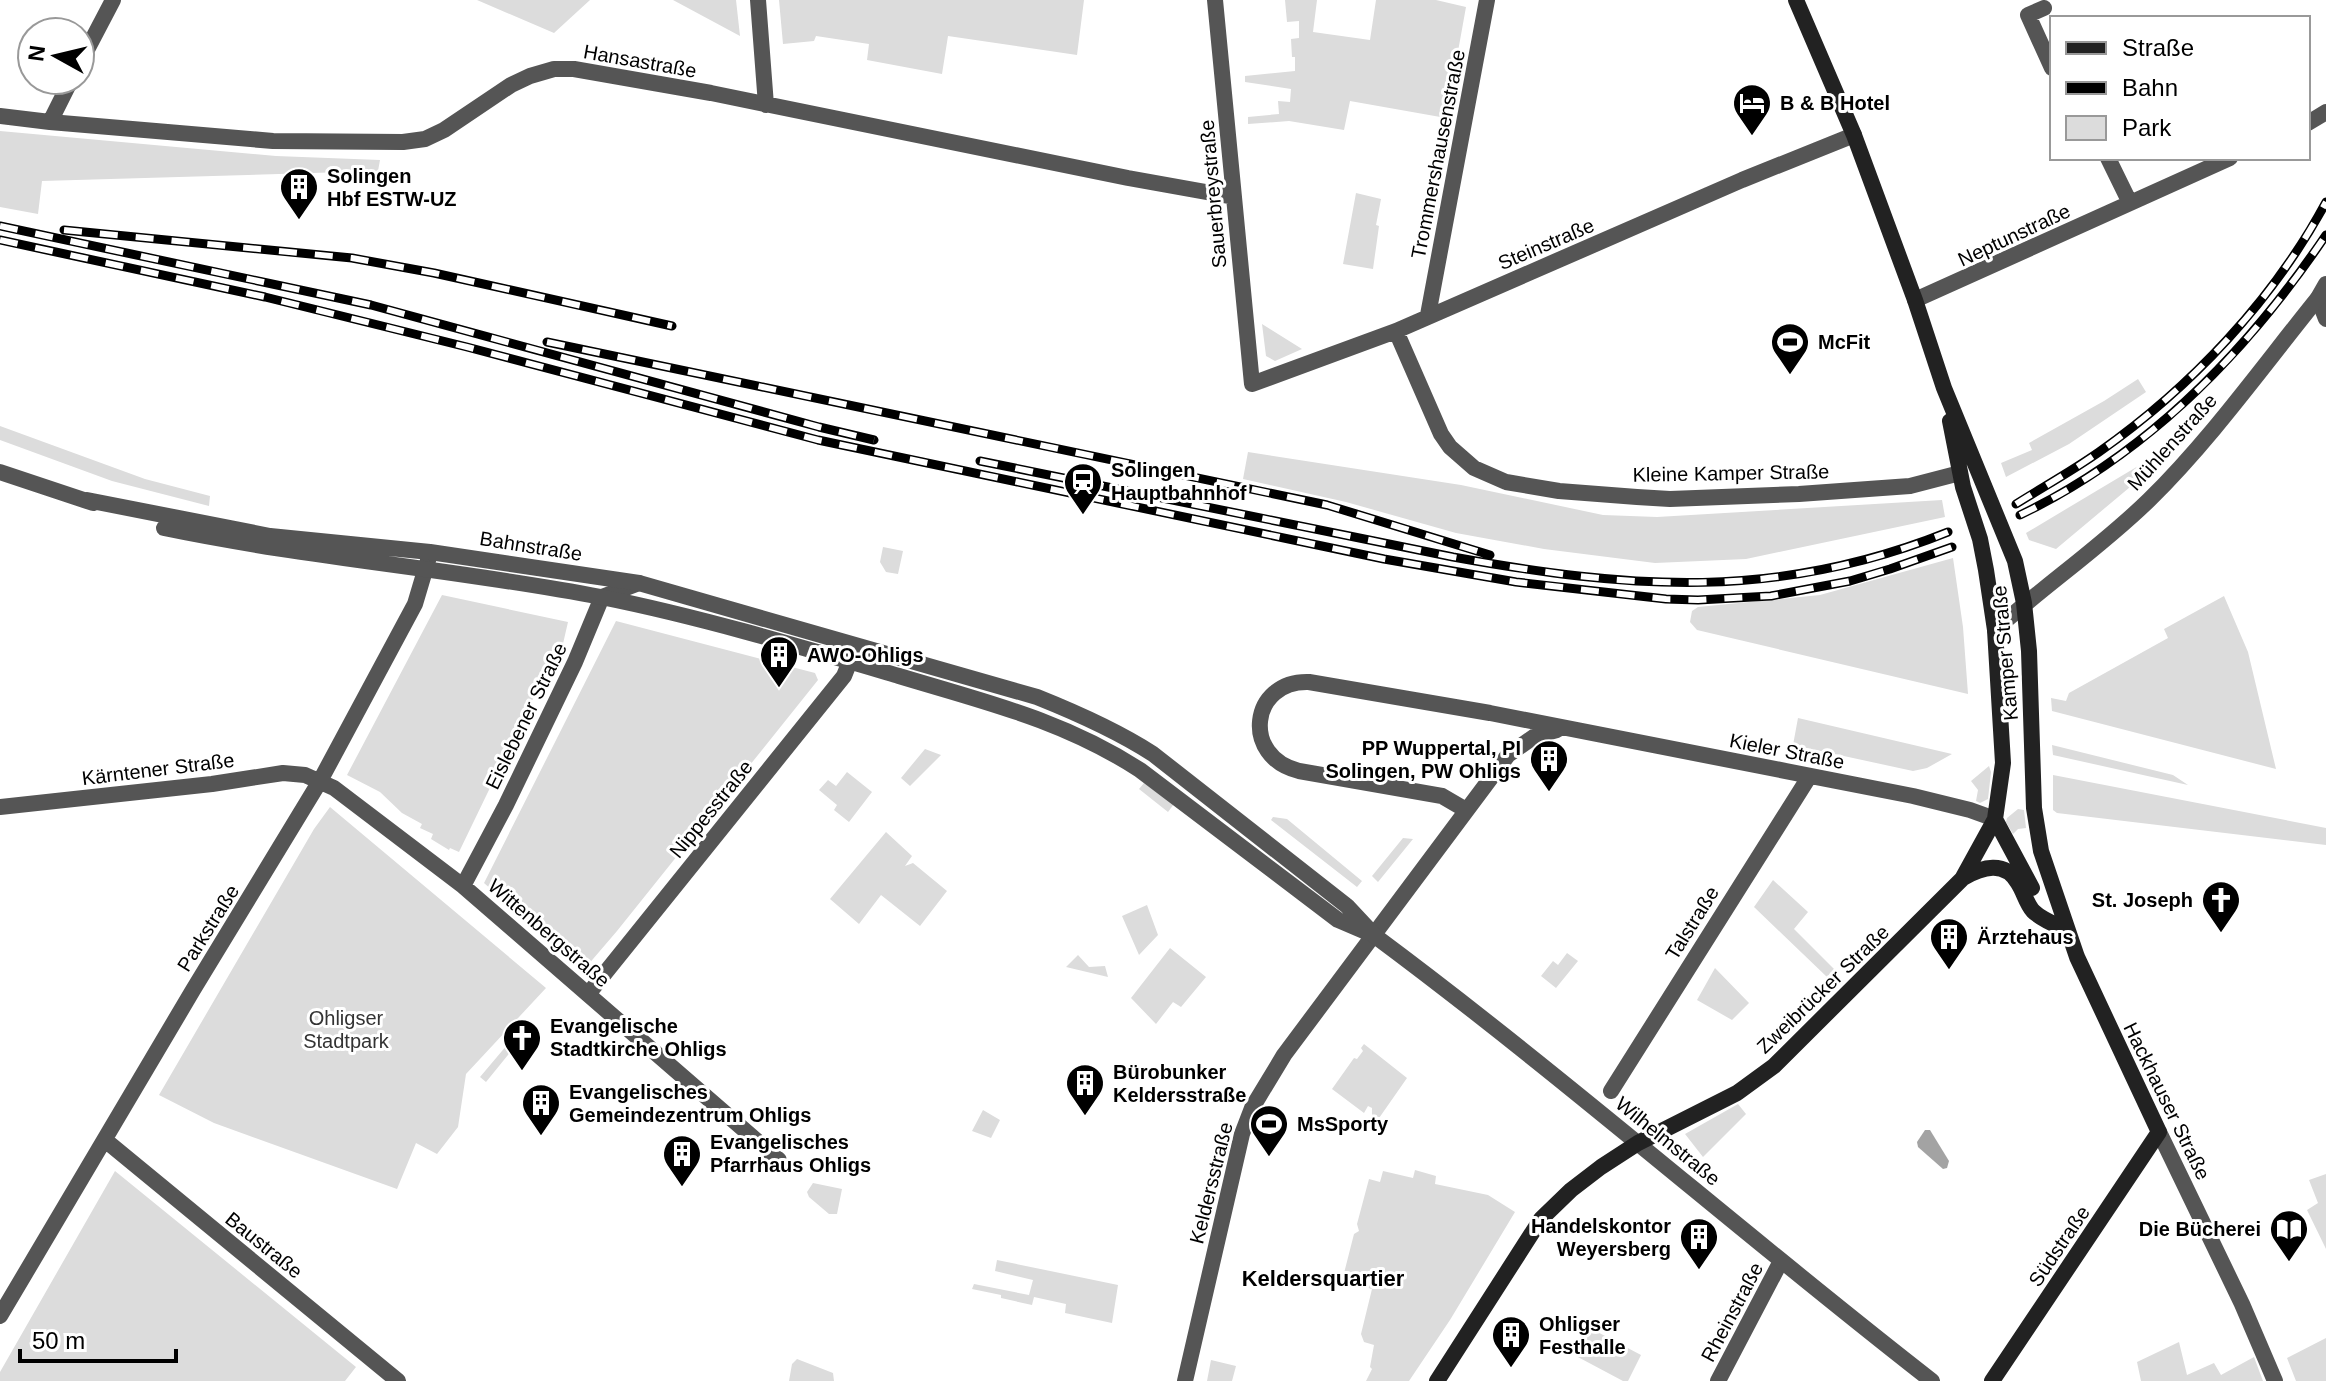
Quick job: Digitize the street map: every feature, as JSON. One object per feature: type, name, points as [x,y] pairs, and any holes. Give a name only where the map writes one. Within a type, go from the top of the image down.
[{"type":"main road","name":"Kamper Straße","points":[[1796,0],[1854,135],[1944,388],[2015,561],[2024,603],[2029,651],[2037,833]]},
{"type":"main road","name":"Kamper Straße","points":[[1944,388],[1962,480],[1980,539],[1995,630],[2003,763],[1995,819]]},
{"type":"main road","name":"Zweibrücker Straße","points":[[1638,1143],[1737,1093],[1774,1066],[1962,879],[1995,819]]},
{"type":"main road","points":[[1995,819],[2050,922]]},
{"type":"main road","name":"Hackhauser Straße","points":[[2037,833],[2067,930],[2159,1132]]},
{"type":"main road","points":[[1962,879],[1986,867],[1996,867],[2010,873],[2034,912],[2067,930]]},
{"type":"main road","name":"Südstraße","points":[[1992,1381],[2159,1132]]},
{"type":"main road","points":[[1437,1381],[1541,1219],[1591,1174],[1638,1143]]},
{"type":"street","points":[[96,32],[113,0]]},
{"type":"street","points":[[758,0],[766,105]]},
{"type":"street","name":"Sauerbreystraße","points":[[1215,0],[1252,384]]},
{"type":"street","name":"Trommershausenstraße","points":[[1428,315],[1487,0]]},
{"type":"street","points":[[2044,8],[2028,15],[2050,64]]},
{"type":"street","name":"Hansastraße","points":[[0,116],[273,141],[403,142],[425,139],[444,130],[511,85],[554,69],[597,72],[1234,197]]},
{"type":"street","points":[[50,122],[63,96]]},
{"type":"street","name":"Steinstraße","points":[[1252,384],[1396,331],[1854,135]]},
{"type":"street","points":[[2109,160],[2130,203]]},
{"type":"street","name":"Neptunstraße","points":[[1915,300],[2226,160]]},
{"type":"street","points":[[2322,291],[2326,319]]},
{"type":"street","name":"Mühlenstraße","points":[[1995,630],[2024,603],[2090,553],[2159,489],[2198,446],[2322,291]]},
{"type":"street","name":"Kleine Kamper Straße","points":[[1396,331],[1441,434],[1450,447],[1474,468],[1506,482],[1559,491],[1670,499],[1910,486],[1962,480]]},
{"type":"street","name":"Bahnstraße","points":[[0,472],[154,526],[214,538],[602,597],[961,676]]},
{"type":"street","name":"Bahnstraße","points":[[87,500],[270,536],[430,552],[639,583],[854,654],[957,694]]},
{"type":"street","name":"Parkstraße","points":[[0,1316],[320,781],[415,604],[430,552]]},
{"type":"street","points":[[602,597],[639,583]]},
{"type":"street","name":"Eislebener Straße","points":[[463,886],[554,707],[602,597]]},
{"type":"street","name":"Nippesstraße","points":[[589,993],[844,676],[854,654]]},
{"type":"street","name":"Wilhelmstraße","points":[[961,676],[1037,697],[1085,716],[1153,754],[1347,906],[1375,936],[1638,1143],[1932,1381]]},
{"type":"street","name":"Kieler Straße","points":[[1466,810],[1442,796],[1430,793],[1284,766],[1271,756],[1261,738],[1262,711],[1274,693],[1301,682],[1490,713],[1913,796],[1995,819]]},
{"type":"street","name":"Wilhelmstraße","points":[[957,694],[1033,716],[1117,756],[1338,920],[1375,936]]},
{"type":"street","name":"Kieler Straße","points":[[1375,936],[1508,755],[1523,742],[1548,731],[1570,729]]},
{"type":"street","name":"Kärntener Straße","points":[[0,807],[212,784],[283,773],[305,775],[320,781]]},
{"type":"street","name":"Talstraße","points":[[1611,1091],[1809,777]]},
{"type":"street","name":"Wittenbergstraße","points":[[320,781],[334,788],[463,886],[779,1160]]},
{"type":"street","name":"Keldersstraße","points":[[1185,1381],[1233,1163],[1248,1117],[1284,1055],[1375,936]]},
{"type":"street","name":"Hackhauser Straße","points":[[2159,1132],[2242,1304],[2275,1381]]},
{"type":"street","name":"Baustraße","points":[[105,1140],[398,1381]]},
{"type":"street","name":"Rheinstraße","points":[[1718,1381],[1781,1261]]},
{"type":"green space","points":[[477,0],[590,0],[554,33]]},
{"type":"green space","points":[[673,0],[736,0],[740,36]]},
{"type":"green space","points":[[779,0],[1084,0],[1077,55],[948,36],[942,74],[867,60],[869,44],[816,36],[814,41],[783,44]]},
{"type":"green space","points":[[1285,0],[1317,0],[1313,32],[1370,40],[1376,0],[1436,0],[1466,7],[1446,118],[1350,101],[1344,130],[1289,121],[1248,124],[1248,117],[1279,114],[1278,101],[1290,102],[1291,89],[1245,82],[1245,76],[1295,71],[1291,39],[1299,38],[1299,21],[1287,22]]},
{"type":"green space","points":[[0,131],[276,156],[380,160],[378,171],[42,181],[38,214],[0,207]]},
{"type":"green space","points":[[1356,193],[1381,199],[1373,269],[1343,264]]},
{"type":"green space","points":[[1262,324],[1302,349],[1275,361],[1266,356]]},
{"type":"green space","points":[[2138,379],[2146,392],[2069,444],[2006,477],[2001,463],[2032,450],[2029,443]]},
{"type":"green space","points":[[0,426],[145,479],[210,496],[209,506],[112,481],[0,440]]},
{"type":"green space","points":[[2175,444],[2142,477],[2056,549],[2029,540],[2026,533]]},
{"type":"green space","points":[[1248,452],[1461,485],[1603,515],[1657,517],[1942,500],[1945,517],[1746,559],[1655,563],[1544,549],[1456,533],[1346,502],[1243,479]]},
{"type":"green space","points":[[883,547],[903,551],[898,574],[886,572],[880,562]]},
{"type":"green space","points":[[1953,558],[1968,694],[1697,630],[1690,622],[1692,611],[1698,607],[1820,595]]},
{"type":"green space","points":[[442,595],[568,622],[562,648],[558,647],[459,852],[431,839],[433,834],[420,828],[422,824],[402,813],[380,792],[347,775]]},
{"type":"green space","points":[[2224,596],[2248,652],[2276,769],[2052,711],[2051,698],[2066,701],[2069,693],[2168,638],[2164,629]]},
{"type":"green space","points":[[616,621],[815,673],[818,680],[617,931],[587,966],[579,967],[484,883]]},
{"type":"green space","points":[[1798,718],[1952,754],[1927,768],[1913,771],[1793,745]]},
{"type":"green space","points":[[2052,745],[2173,775],[2188,785],[2053,755]]},
{"type":"green space","points":[[925,749],[941,755],[910,786],[901,778]]},
{"type":"green space","points":[[1989,766],[1988,799],[1980,803],[1976,801],[1978,790],[1971,781]]},
{"type":"green space","points":[[847,772],[872,792],[849,822],[834,810],[837,805],[819,790],[828,780],[836,786]]},
{"type":"green space","points":[[2053,775],[2326,828],[2326,845],[2057,813],[2053,810]]},
{"type":"green space","points":[[1144,783],[1174,804],[1168,812],[1139,789]]},
{"type":"green space","name":"Ohligser Stadtpark","points":[[330,807],[546,988],[466,1074],[458,1127],[437,1154],[416,1143],[397,1189],[214,1123],[159,1095],[314,829]]},
{"type":"green space","points":[[2018,809],[2024,810],[2026,828],[2018,829],[2013,834],[2006,822]]},
{"type":"green space","points":[[1273,817],[1287,819],[1362,881],[1357,887],[1271,820]]},
{"type":"green space","points":[[886,832],[912,856],[905,866],[913,863],[947,891],[920,926],[881,895],[859,924],[830,899]]},
{"type":"green space","points":[[1403,838],[1413,839],[1378,882],[1372,876]]},
{"type":"green space","points":[[1773,880],[1808,912],[1794,929],[1834,969],[1827,977],[1754,907]]},
{"type":"green space","points":[[1147,905],[1158,935],[1139,955],[1122,916]]},
{"type":"green space","points":[[1170,948],[1206,977],[1181,1007],[1173,1002],[1156,1024],[1131,998]]},
{"type":"green space","points":[[1567,953],[1578,961],[1556,988],[1541,976],[1553,961],[1558,965]]},
{"type":"green space","points":[[1078,955],[1089,967],[1105,966],[1108,977],[1066,967]]},
{"type":"green space","points":[[1715,968],[1749,1003],[1732,1020],[1697,1000]]},
{"type":"green space","points":[[524,1025],[529,1029],[486,1082],[480,1077]]},
{"type":"green space","points":[[1364,1044],[1407,1078],[1377,1121],[1372,1118],[1372,1108],[1368,1106],[1364,1113],[1332,1089],[1354,1058],[1357,1059],[1363,1051],[1361,1048]]},
{"type":"green space","points":[[1738,1104],[1746,1114],[1703,1157],[1685,1134]]},
{"type":"green space","points":[[983,1110],[1000,1120],[991,1138],[972,1131]]},
{"type":"green space","points":[[1415,1170],[1436,1176],[1435,1184],[1488,1195],[1515,1212],[1409,1381],[1366,1381],[1372,1369],[1374,1345],[1364,1342],[1361,1334],[1372,1289],[1342,1281],[1354,1234],[1359,1231],[1357,1224],[1369,1179],[1380,1182],[1383,1171],[1413,1178]]},
{"type":"green space","points":[[115,1171],[356,1367],[345,1381],[0,1381],[0,1372]]},
{"type":"green space","points":[[2326,1174],[2326,1249],[2307,1210],[2318,1203],[2309,1180]]},
{"type":"green space","points":[[813,1183],[842,1189],[837,1214],[829,1214],[809,1197],[807,1192]]},
{"type":"green space","points":[[997,1260],[1118,1285],[1112,1323],[1065,1313],[1066,1304],[1034,1297],[1032,1305],[972,1289],[974,1284],[1029,1295],[1033,1280],[995,1271]]},
{"type":"green space","points":[[1588,1327],[1641,1355],[1628,1381],[1576,1356]]},
{"type":"green space","points":[[2326,1338],[2326,1381],[2296,1381],[2287,1358]]},
{"type":"green space","points":[[2179,1342],[2187,1375],[2214,1363],[2221,1375],[2254,1357],[2263,1381],[2141,1381],[2137,1362]]},
{"type":"green space","points":[[797,1359],[833,1373],[834,1381],[789,1381],[792,1364]]},
{"type":"green space","points":[[1211,1360],[1236,1366],[1232,1381],[1207,1381]]},
{"type":"shaded area","points":[[1925,1130],[1930,1130],[1949,1161],[1947,1168],[1943,1169],[1918,1147],[1917,1142]]},
{"type":"railway","points":[[2016,504],[2099,452],[2197,371],[2255,308],[2281,274],[2326,202]]},
{"type":"railway","points":[[0,226],[371,305],[874,440]]},
{"type":"railway","points":[[64,230],[352,258],[672,326]]},
{"type":"railway","points":[[2020,515],[2111,462],[2192,396],[2263,319],[2326,235]]},
{"type":"railway","points":[[0,240],[265,297],[818,440],[1384,559],[1516,582],[1666,599],[1771,596],[1850,581],[1952,547]]},
{"type":"railway","points":[[547,342],[1327,505],[1490,555]]},
{"type":"railway","points":[[980,461],[1453,557],[1518,568],[1642,581],[1763,579],[1823,570],[1885,554],[1948,532]]},
{"type":"place","name":"B & B Hotel","points":[[1752,137]]},
{"type":"place","name":"Solingen Hbf ESTW-UZ","points":[[299,221]]},
{"type":"place","name":"McFit","points":[[1790,376]]},
{"type":"place","name":"Solingen Hauptbahnhof","points":[[1083,516]]},
{"type":"place","name":"AWO-Ohligs","points":[[779,689]]},
{"type":"place","name":"PP Wuppertal, PI Solingen, PW Ohligs","points":[[1549,793]]},
{"type":"place","name":"St. Joseph","points":[[2221,934]]},
{"type":"place","name":"Ärztehaus","points":[[1949,971]]},
{"type":"place","name":"Evangelische Stadtkirche Ohligs","points":[[522,1072]]},
{"type":"place","name":"Bürobunker Keldersstraße","points":[[1085,1117]]},
{"type":"place","name":"Evangelisches Gemeindezentrum Ohligs","points":[[541,1137]]},
{"type":"place","name":"MsSporty","points":[[1269,1158]]},
{"type":"place","name":"Evangelisches Pfarrhaus Ohligs","points":[[682,1188]]},
{"type":"place","name":"Die Bücherei","points":[[2289,1263]]},
{"type":"place","name":"Handelskontor Weyersberg","points":[[1699,1271]]},
{"type":"place","name":"Ohligser Festhalle","points":[[1511,1369]]},
{"type":"district","name":"Keldersquartier","points":[[1323,1278]]}]
